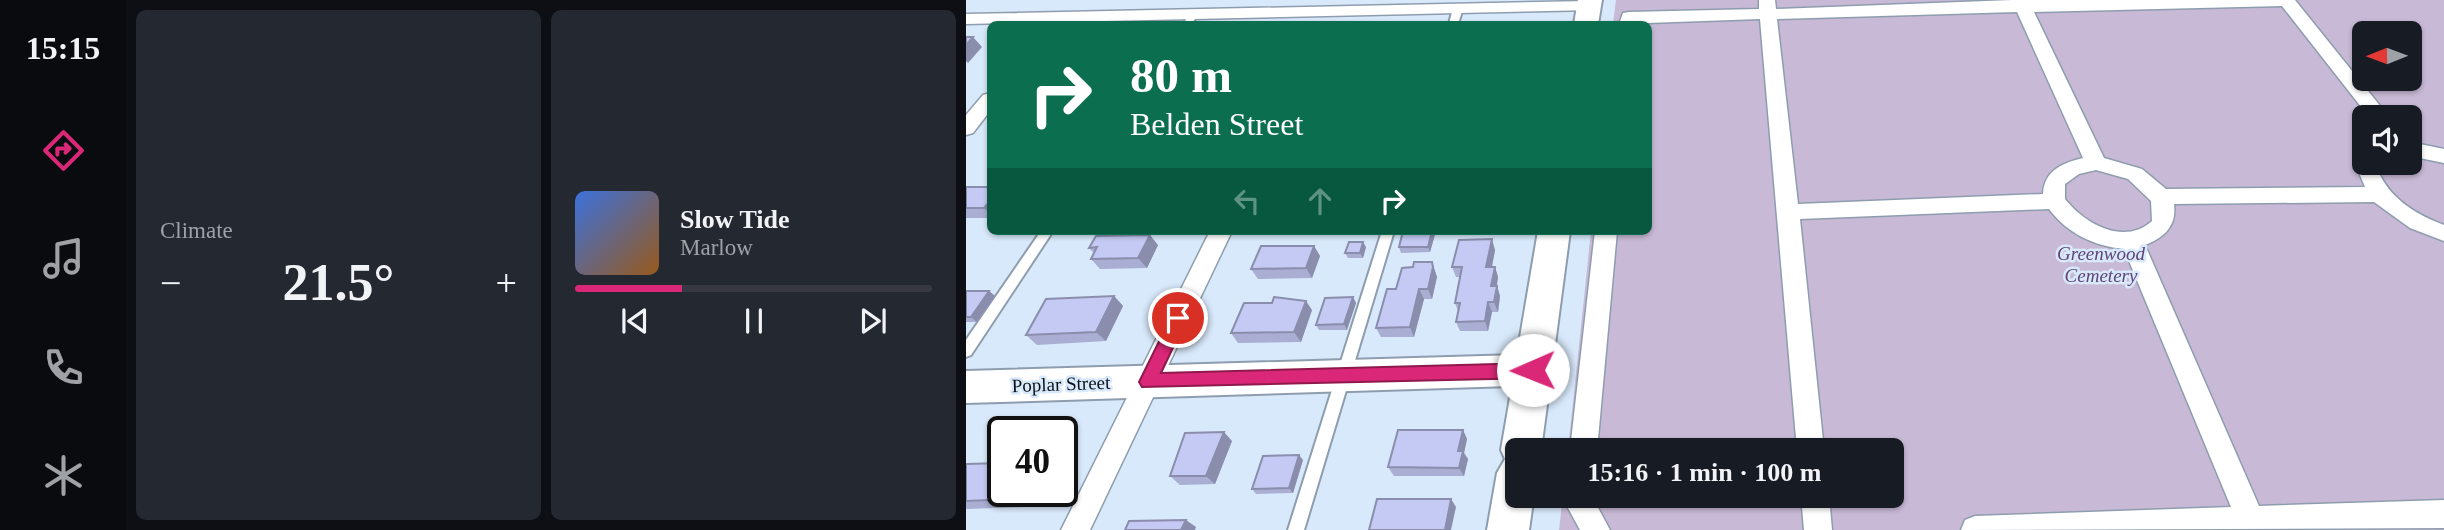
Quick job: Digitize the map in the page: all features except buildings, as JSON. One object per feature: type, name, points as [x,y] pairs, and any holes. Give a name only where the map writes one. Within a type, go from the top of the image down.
[{"type":"street","points":[[2287,0],[2370,105]]},
{"type":"street","points":[[1629,14],[1768,7],[2306,0]]},
{"type":"street","points":[[2022,3],[2096,163]]},
{"type":"street","points":[[1768,7],[1810,438]]},
{"type":"street","points":[[966,19],[1056,21],[1323,18],[1588,10]]},
{"type":"street","points":[[966,128],[987,103]]},
{"type":"street","points":[[2422,151],[2444,156]]},
{"type":"street","points":[[2096,163],[2135,174],[2161,197],[2166,214],[2162,226],[2152,235],[2132,241],[2099,236],[2065,216],[2055,201],[2053,190],[2058,175],[2077,164],[2096,163]]},
{"type":"street","points":[[2370,175],[2379,194],[2397,211],[2424,227],[2444,233]]},
{"type":"street","points":[[2161,197],[2379,194]]},
{"type":"street","points":[[1788,212],[2055,201]]},
{"type":"street","points":[[1075,530],[1219,235]]},
{"type":"street","points":[[1523,438],[1553,235]]},
{"type":"street","points":[[1584,438],[1606,235]]},
{"type":"street","points":[[2132,241],[2251,521]]},
{"type":"street","name":"Poplar Street","points":[[966,387],[1533,370]]},
{"type":"street","points":[[1508,530],[1511,508]]},
{"type":"street","points":[[1582,508],[1596,530]]},
{"type":"street","points":[[1816,508],[1818,530]]},
{"type":"street","points":[[1975,530],[2444,514]]},
{"type":"lane","points":[[966,351],[1044,235]]},
{"type":"lane","points":[[1296,530],[1387,235]]},
{"type":"green space","name":"Greenwood Cemetery","points":[[1616,0],[2444,0],[2444,530],[1559,530],[1562,508],[1904,508],[1904,438],[1569,438],[1591,235],[1652,235],[1652,21],[1613,21]]},
{"type":"route","points":[[1178,318],[1148,382],[1533,370]]}]
